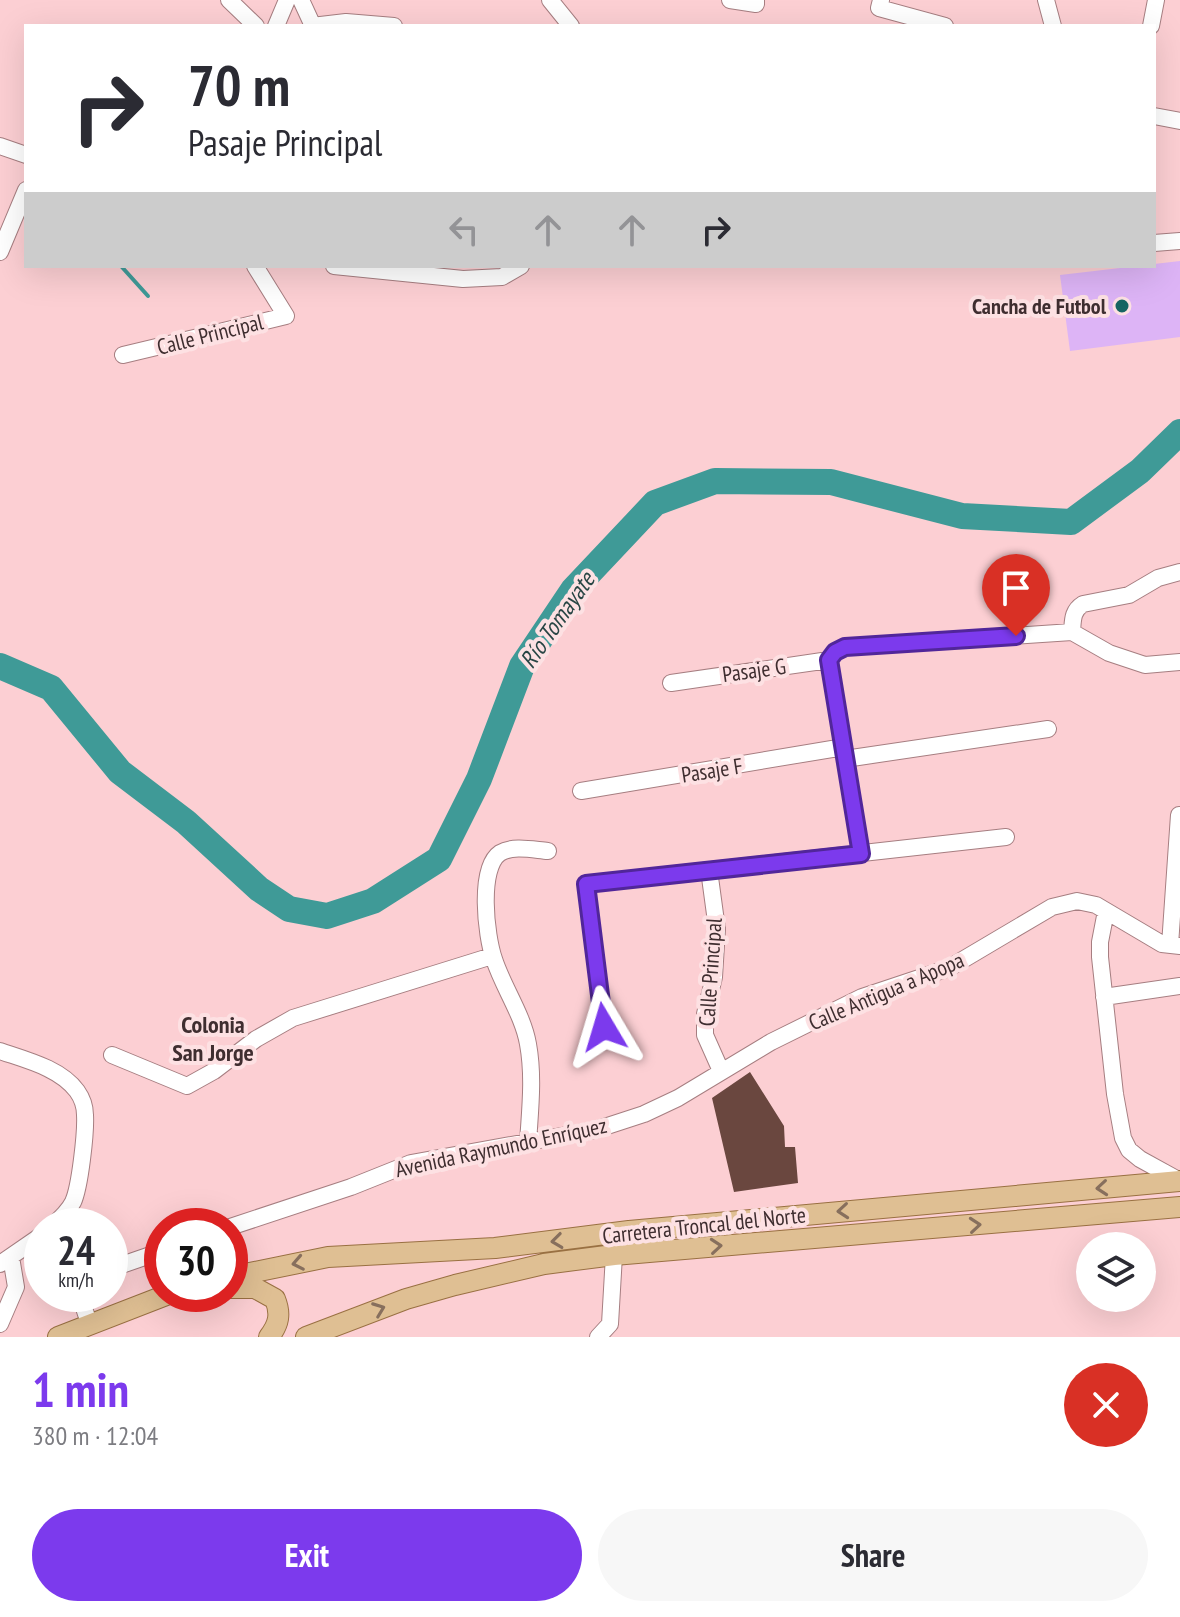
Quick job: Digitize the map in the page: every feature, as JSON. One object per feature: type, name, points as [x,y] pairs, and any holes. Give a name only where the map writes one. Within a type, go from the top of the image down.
[{"type":"main road","name":"Carretera Troncal del Norte","points":[[248,1273],[328,1257],[495,1248],[629,1231],[1180,1181]]},
{"type":"main road","name":"Carretera Troncal del Norte","points":[[306,1337],[406,1299],[544,1264],[614,1255],[1180,1207]]},
{"type":"main road","points":[[248,1288],[255,1288],[275,1299],[278,1320],[269,1337]]},
{"type":"main road","points":[[58,1337],[144,1303]]},
{"type":"street","points":[[229,0],[254,24]]},
{"type":"street","points":[[277,24],[287,0]]},
{"type":"street","points":[[301,0],[311,24]]},
{"type":"street","points":[[550,0],[569,24]]},
{"type":"street","points":[[730,0],[756,4],[756,0]]},
{"type":"street","points":[[1046,0],[1052,24]]},
{"type":"street","points":[[1151,24],[1156,0]]},
{"type":"street","points":[[880,4],[939,24]]},
{"type":"street","points":[[329,24],[370,24]]},
{"type":"street","points":[[1156,116],[1180,121]]},
{"type":"street","points":[[0,146],[24,154]]},
{"type":"street","points":[[0,252],[24,195]]},
{"type":"street","points":[[1156,243],[1180,241]]},
{"type":"street","name":"Calle Principal","points":[[123,355],[286,316],[256,268]]},
{"type":"street","points":[[355,268],[471,279],[502,277],[518,268]]},
{"type":"street","points":[[1180,572],[1158,578],[1129,595],[1083,604],[1074,615],[1072,632],[1109,653],[1145,665],[1180,662]]},
{"type":"street","name":"Pasaje G","points":[[671,683],[829,660],[835,652],[845,647],[1072,632]]},
{"type":"street","points":[[829,660],[861,854]]},
{"type":"street","name":"Pasaje F","points":[[581,791],[844,753],[1048,729]]},
{"type":"street","points":[[1175,945],[1179,815]]},
{"type":"street","points":[[604,1027],[586,884],[1006,837]]},
{"type":"street","points":[[528,1143],[531,1077],[528,1042],[492,956],[485,891],[487,871],[501,852],[515,849],[548,851]]},
{"type":"street","name":"Calle Principal","points":[[709,870],[717,929],[714,977],[705,1014],[705,1035],[721,1071]]},
{"type":"street","name":"Calle Antigua a Apopa","points":[[721,1071],[771,1042],[862,997],[949,968],[1052,907],[1077,901],[1096,905],[1162,944],[1175,945]]},
{"type":"street","points":[[1106,911],[1100,942],[1104,997],[1123,1138],[1129,1150],[1140,1159],[1180,1181]]},
{"type":"street","points":[[112,1055],[187,1086],[293,1018],[492,956]]},
{"type":"street","points":[[1104,997],[1180,986]]},
{"type":"street","points":[[0,1051],[40,1065],[63,1078],[83,1103],[85,1116],[77,1190],[68,1208]]},
{"type":"street","name":"Avenida Raymundo Enríquez","points":[[248,1221],[351,1187],[411,1163],[595,1130],[644,1114],[678,1098],[721,1071]]},
{"type":"street","points":[[0,1324],[16,1287],[5,1261],[24,1248]]},
{"type":"street","points":[[598,1337],[610,1324],[614,1255]]},
{"type":"street","points":[[85,1312],[89,1323]]},
{"type":"shaded area","name":"Cancha de Futbol","points":[[1180,261],[1180,337],[1070,351],[1060,275],[1120,268],[1156,268],[1156,264]]},
{"type":"building","points":[[750,1072],[784,1126],[785,1147],[795,1147],[798,1183],[734,1192],[712,1098]]},
{"type":"waterway","points":[[123,268],[148,296]]},
{"type":"waterway","name":"Río Tomayate","points":[[0,666],[51,688],[120,772],[186,822],[259,889],[289,909],[327,916],[373,901],[439,859],[479,779],[522,666],[573,590],[655,503],[715,481],[831,482],[962,516],[1071,522],[1140,471],[1180,432]]},
{"type":"place","name":"Cancha de Futbol","points":[[1122,306]]},
{"type":"district","name":"Colonia San Jorge","points":[[213,1038]]},
{"type":"route","points":[[604,1027],[586,884],[861,854],[829,660],[835,652],[845,647],[1016,636]]}]
